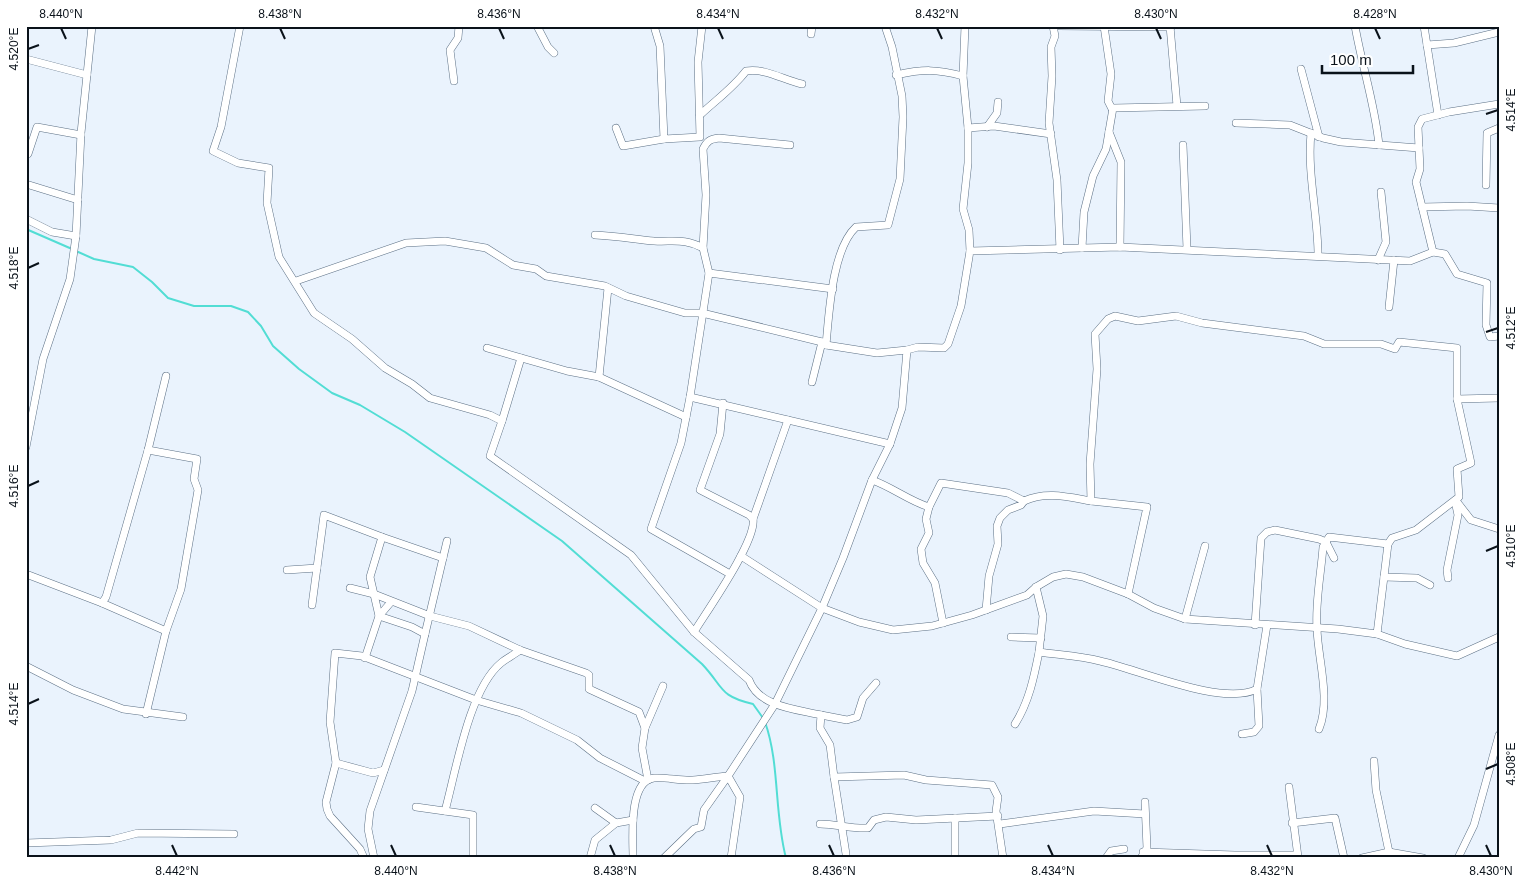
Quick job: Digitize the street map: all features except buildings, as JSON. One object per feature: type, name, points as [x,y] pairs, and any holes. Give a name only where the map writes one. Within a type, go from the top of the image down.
[{"type":"street","points":[[26,447],[43,359],[70,279],[76,236],[81,136],[92,26]]},
{"type":"street","points":[[240,26],[221,127],[212,151],[238,163],[269,168],[267,203],[279,257],[288,275],[296,281],[314,313],[352,339],[385,368],[412,384],[430,398],[490,415],[502,421]]},
{"type":"street","points":[[454,82],[450,50],[458,38],[459,26]]},
{"type":"street","points":[[537,26],[554,54]]},
{"type":"street","points":[[654,26],[660,46],[664,139]]},
{"type":"street","points":[[702,26],[698,62],[706,195],[703,248],[709,274],[681,443],[651,529],[730,574]]},
{"type":"street","points":[[812,382],[824,344],[840,257],[851,231],[856,227],[884,227],[890,222],[900,179],[903,117],[902,96],[896,75],[892,47],[885,26]]},
{"type":"street","points":[[296,281],[406,243],[445,241],[486,248],[513,266],[536,269],[546,276],[608,288],[685,314],[702,313],[824,344],[877,353],[918,347],[944,348],[948,344],[960,306],[970,251],[969,230],[963,209],[968,163],[968,128],[963,76],[965,26]]},
{"type":"street","points":[[1053,26],[1054,36],[1050,47],[1052,76],[1050,84],[1051,134],[1057,180],[1060,250]]},
{"type":"street","points":[[1059,26],[1171,27],[1177,106]]},
{"type":"street","points":[[1082,248],[1084,212],[1093,176],[1106,149],[1112,109],[1108,101],[1111,74],[1104,26]]},
{"type":"street","points":[[1356,26],[1361,59],[1377,121],[1379,145]]},
{"type":"street","points":[[1424,26],[1438,114]]},
{"type":"street","points":[[1427,45],[1454,43],[1499,32]]},
{"type":"street","points":[[26,60],[87,75]]},
{"type":"street","points":[[700,115],[719,97],[732,89],[746,71],[760,69],[802,84]]},
{"type":"street","points":[[1301,69],[1319,137]]},
{"type":"street","points":[[896,75],[919,70],[937,70],[963,76]]},
{"type":"street","points":[[987,127],[997,113],[998,102]]},
{"type":"street","points":[[1433,252],[1416,182],[1420,169],[1418,127],[1422,120],[1438,114],[1499,104]]},
{"type":"street","points":[[1112,109],[1115,106],[1205,106]]},
{"type":"street","points":[[1236,123],[1290,125],[1319,137],[1341,142],[1419,148]]},
{"type":"street","points":[[28,154],[37,126],[81,136]]},
{"type":"street","points":[[968,128],[987,127],[1051,134]]},
{"type":"street","points":[[616,128],[623,146],[664,139],[703,140],[712,138],[790,145]]},
{"type":"street","points":[[1486,185],[1487,133],[1499,128]]},
{"type":"street","points":[[1108,132],[1121,162],[1120,247]]},
{"type":"street","points":[[1311,134],[1309,153],[1318,227],[1318,255]]},
{"type":"street","points":[[1183,145],[1187,249]]},
{"type":"street","points":[[26,184],[78,200]]},
{"type":"street","points":[[1378,260],[1386,242],[1381,192]]},
{"type":"street","points":[[1422,207],[1467,206],[1499,208]]},
{"type":"street","points":[[26,219],[52,232],[76,236]]},
{"type":"street","points":[[595,235],[633,237],[653,241],[690,241],[703,248]]},
{"type":"street","points":[[970,251],[1120,247],[1318,255],[1378,260],[1410,260],[1433,252],[1445,254],[1457,274],[1487,282],[1486,325],[1490,337],[1499,336]]},
{"type":"street","points":[[1389,306],[1394,260]]},
{"type":"street","points":[[709,274],[833,289]]},
{"type":"street","points":[[599,376],[608,288]]},
{"type":"street","points":[[1090,501],[1090,464],[1097,370],[1095,334],[1108,319],[1115,316],[1138,321],[1176,316],[1202,323],[1304,336],[1324,344],[1381,344],[1394,349],[1399,342],[1457,348],[1458,400],[1471,463],[1457,469],[1459,492],[1456,501],[1458,515],[1447,570],[1448,578]]},
{"type":"street","points":[[487,348],[567,371],[599,376],[686,417]]},
{"type":"street","points":[[664,858],[694,828],[701,827],[704,810],[775,704],[822,608],[872,480],[890,444],[902,408],[907,350]]},
{"type":"street","points":[[521,358],[490,456],[631,556],[694,632],[749,680],[753,689],[775,704],[847,720],[857,717],[862,698],[876,683]]},
{"type":"street","points":[[102,603],[106,596],[148,450],[166,376]]},
{"type":"street","points":[[690,397],[723,403],[890,444]]},
{"type":"street","points":[[1458,400],[1499,398]]},
{"type":"street","points":[[723,403],[720,434],[700,490],[753,519]]},
{"type":"street","points":[[694,632],[741,556],[754,526],[753,519],[788,420]]},
{"type":"street","points":[[146,714],[166,631],[181,589],[198,490],[194,479],[198,459],[148,450]]},
{"type":"street","points":[[872,480],[891,487],[917,504],[929,507]]},
{"type":"street","points":[[944,623],[935,583],[922,563],[921,549],[929,533],[926,519],[929,507],[941,483],[1008,493],[1024,501]]},
{"type":"street","points":[[986,610],[989,576],[998,544],[997,526],[1000,518],[1008,510],[1021,505],[1024,501],[1035,496],[1053,495],[1147,507],[1128,594]]},
{"type":"street","points":[[1456,501],[1471,520],[1499,528]]},
{"type":"street","points":[[1377,634],[1388,544],[1392,538],[1416,530],[1456,501]]},
{"type":"street","points":[[312,606],[324,515],[443,558]]},
{"type":"street","points":[[1255,625],[1261,538],[1267,532],[1275,530],[1319,539],[1326,542],[1334,558]]},
{"type":"street","points":[[379,616],[370,576],[382,537]]},
{"type":"street","points":[[1320,729],[1323,690],[1322,660],[1317,628],[1323,547],[1329,537],[1388,544]]},
{"type":"street","points":[[374,858],[368,829],[370,811],[416,677],[446,541]]},
{"type":"street","points":[[1185,618],[1205,546]]},
{"type":"street","points":[[741,556],[822,608],[859,622],[893,630],[944,623],[986,610],[1027,595],[1053,577],[1066,574],[1084,577],[1128,594],[1154,608],[1185,618],[1377,634],[1405,644],[1457,656],[1499,637]]},
{"type":"street","points":[[288,570],[316,568]]},
{"type":"street","points":[[26,574],[102,603],[166,631]]},
{"type":"street","points":[[1384,577],[1417,578],[1430,585]]},
{"type":"street","points":[[1016,724],[1023,712],[1033,682],[1039,652],[1043,616],[1036,587]]},
{"type":"street","points":[[350,588],[374,594],[430,616],[470,626],[520,650],[586,673],[589,675],[589,689],[638,712],[645,728]]},
{"type":"street","points":[[365,658],[379,616],[391,602]]},
{"type":"street","points":[[379,616],[412,627],[425,634]]},
{"type":"street","points":[[1242,734],[1254,732],[1259,726],[1257,689],[1267,625]]},
{"type":"street","points":[[1011,637],[1041,638]]},
{"type":"street","points":[[444,811],[476,700],[489,676],[501,662],[520,650]]},
{"type":"street","points":[[1039,652],[1100,661],[1179,686],[1213,692],[1250,693],[1257,689]]},
{"type":"street","points":[[364,858],[360,849],[330,816],[326,802],[336,763],[330,722],[335,653],[365,658],[476,700],[521,713],[577,740],[600,758],[646,780]]},
{"type":"street","points":[[26,666],[73,690],[123,709],[146,714],[183,717]]},
{"type":"street","points":[[646,780],[642,748],[645,728],[663,686]]},
{"type":"street","points":[[821,715],[820,728],[830,746],[846,854]]},
{"type":"street","points":[[1458,858],[1474,825],[1499,735]]},
{"type":"street","points":[[1374,761],[1376,790],[1389,852]]},
{"type":"street","points":[[336,763],[373,772],[384,770]]},
{"type":"street","points":[[373,772],[380,781]]},
{"type":"street","points":[[834,777],[904,775],[952,783],[988,783],[995,788],[998,797],[1003,858]]},
{"type":"street","points":[[634,858],[633,820],[639,788],[646,780],[654,778],[694,780],[704,777],[728,776]]},
{"type":"street","points":[[728,776],[740,797],[731,858]]},
{"type":"street","points":[[1142,855],[1298,856],[1292,823],[1289,787]]},
{"type":"street","points":[[1142,855],[1147,848],[1144,802]]},
{"type":"street","points":[[416,807],[473,815],[473,858]]},
{"type":"street","points":[[595,808],[616,823]]},
{"type":"street","points":[[820,824],[842,825],[852,829],[868,828],[874,820],[886,817],[916,820],[955,818],[999,820],[1094,811],[1145,814]]},
{"type":"street","points":[[954,858],[955,818]]},
{"type":"street","points":[[1292,823],[1335,818],[1344,858]]},
{"type":"street","points":[[590,858],[595,840],[616,823],[633,820]]},
{"type":"street","points":[[26,843],[111,840],[138,833],[234,834]]},
{"type":"street","points":[[1106,858],[1111,851],[1124,849]]},
{"type":"street","points":[[1362,858],[1389,852],[1423,858]]},
{"type":"waterway","points":[[26,229],[72,249]]},
{"type":"waterway","points":[[76,251],[94,259],[133,267],[168,298],[194,306],[231,306],[248,312],[261,326],[273,346],[299,369],[332,393],[360,405],[405,432],[562,541],[702,664],[727,694],[733,698],[753,704],[763,718]]},
{"type":"waterway","points":[[765,722],[773,755],[782,841],[786,858]]}]
